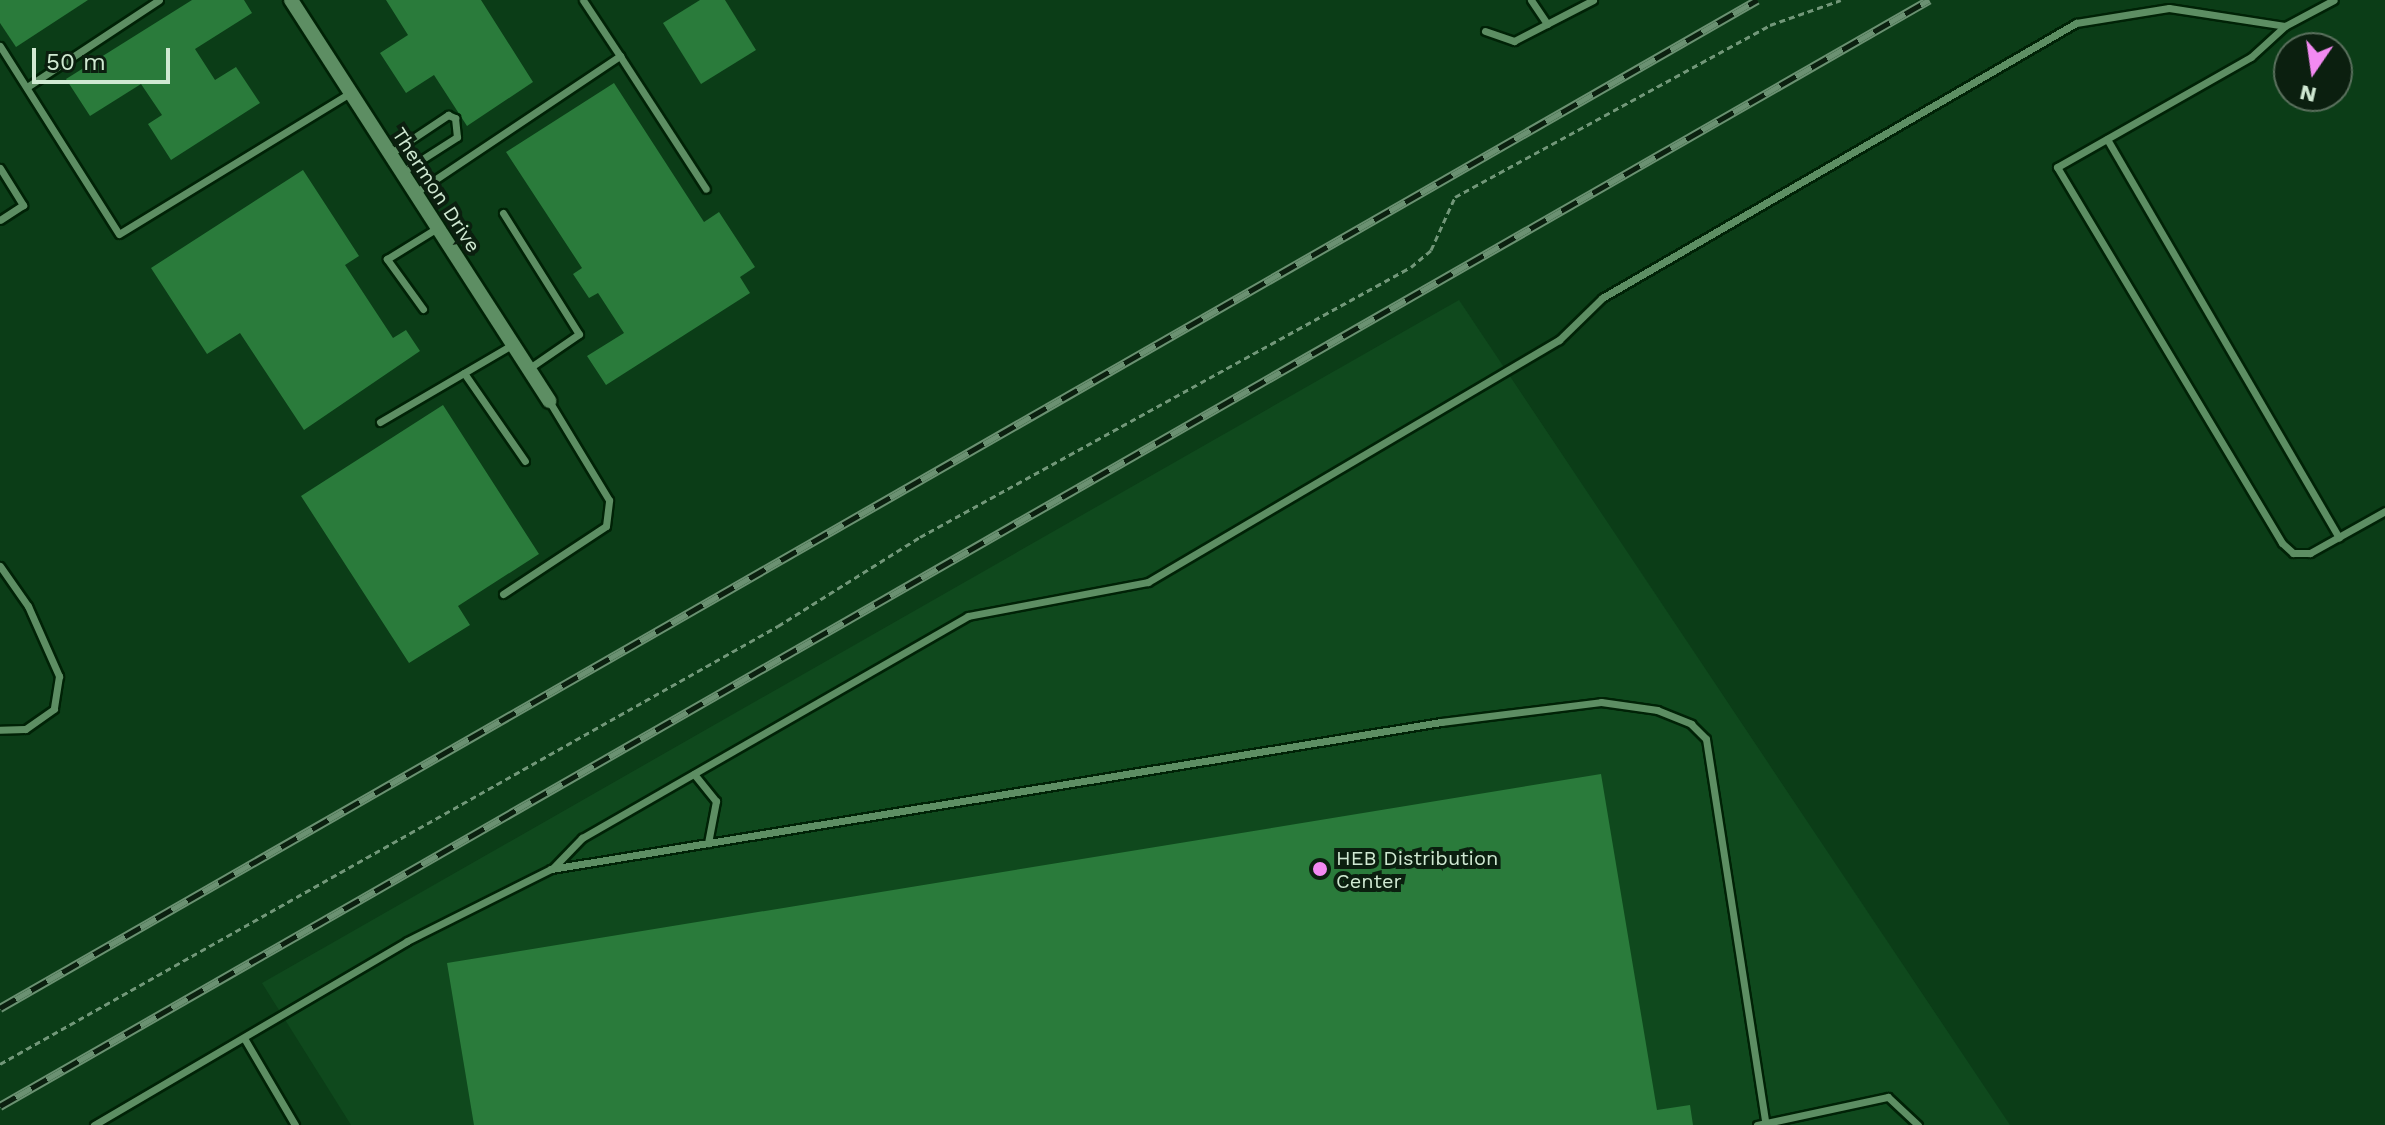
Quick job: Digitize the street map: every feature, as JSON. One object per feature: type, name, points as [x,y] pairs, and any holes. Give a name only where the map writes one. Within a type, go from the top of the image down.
[{"type":"street","name":"Thermon Drive","points":[[291,0],[549,401]]},
{"type":"lane","points":[[27,87],[159,0]]},
{"type":"lane","points":[[583,0],[706,189]]},
{"type":"lane","points":[[1531,0],[1547,24]]},
{"type":"lane","points":[[1485,31],[1514,41],[1593,0]]},
{"type":"lane","points":[[2334,0],[2285,26],[2251,57],[2057,167],[2282,543],[2293,553],[2310,553],[2384,513]]},
{"type":"lane","points":[[551,869],[582,838],[968,616],[1148,582],[1559,340],[1602,298],[2076,23],[2169,8],[2285,26]]},
{"type":"lane","points":[[0,46],[119,234],[350,93]]},
{"type":"lane","points":[[415,193],[620,56]]},
{"type":"lane","points":[[389,153],[448,115],[455,118],[457,137],[402,172]]},
{"type":"lane","points":[[2107,139],[2339,537]]},
{"type":"lane","points":[[0,168],[23,205],[0,220]]},
{"type":"lane","points":[[503,213],[579,334],[528,369]]},
{"type":"lane","points":[[423,309],[387,259],[437,228]]},
{"type":"lane","points":[[380,422],[512,345]]},
{"type":"lane","points":[[464,373],[525,461]]},
{"type":"lane","points":[[503,594],[606,526],[609,500],[549,401]]},
{"type":"lane","points":[[0,566],[28,606],[59,676],[54,709],[25,729],[0,730]]},
{"type":"lane","points":[[94,1125],[407,941],[551,869],[1549,706],[1601,702],[1657,710],[1691,724],[1706,739],[1765,1119]]},
{"type":"lane","points":[[694,774],[716,801],[708,843]]},
{"type":"lane","points":[[244,1038],[295,1125]]},
{"type":"lane","points":[[1757,1125],[1765,1119],[1888,1097],[1918,1125]]},
{"type":"path","points":[[0,1064],[778,626],[933,530],[1411,267],[1431,250],[1455,197],[1770,25],[1841,0]]},
{"type":"shaded area","points":[[1459,300],[2010,1125],[351,1125],[262,983]]},
{"type":"building","points":[[0,0],[88,0],[16,47],[0,23]]},
{"type":"building","points":[[192,0],[244,0],[252,13],[195,49],[215,80],[236,67],[260,103],[171,160],[148,124],[162,115],[141,84],[90,116],[66,79]]},
{"type":"building","points":[[386,0],[481,0],[533,82],[467,126],[434,75],[406,93],[380,53],[408,35]]},
{"type":"building","points":[[700,0],[725,0],[756,50],[701,84],[663,23]]},
{"type":"building","points":[[614,83],[704,222],[719,212],[755,267],[740,277],[750,293],[606,385],[587,356],[624,333],[598,293],[589,298],[573,274],[582,268],[506,152]]},
{"type":"building","points":[[303,170],[359,256],[345,265],[393,338],[406,330],[420,351],[304,430],[240,333],[207,354],[151,268]]},
{"type":"building","points":[[443,405],[539,554],[458,606],[470,625],[409,663],[301,496]]},
{"type":"building","name":"HEB Distribution Center","points":[[1601,774],[1657,1110],[1690,1105],[1693,1125],[474,1125],[447,963]]},
{"type":"railway","points":[[0,1008],[1757,0]]},
{"type":"railway","points":[[0,1106],[1929,0]]},
{"type":"place","name":"HEB Distribution Center","points":[[1320,869]]}]
